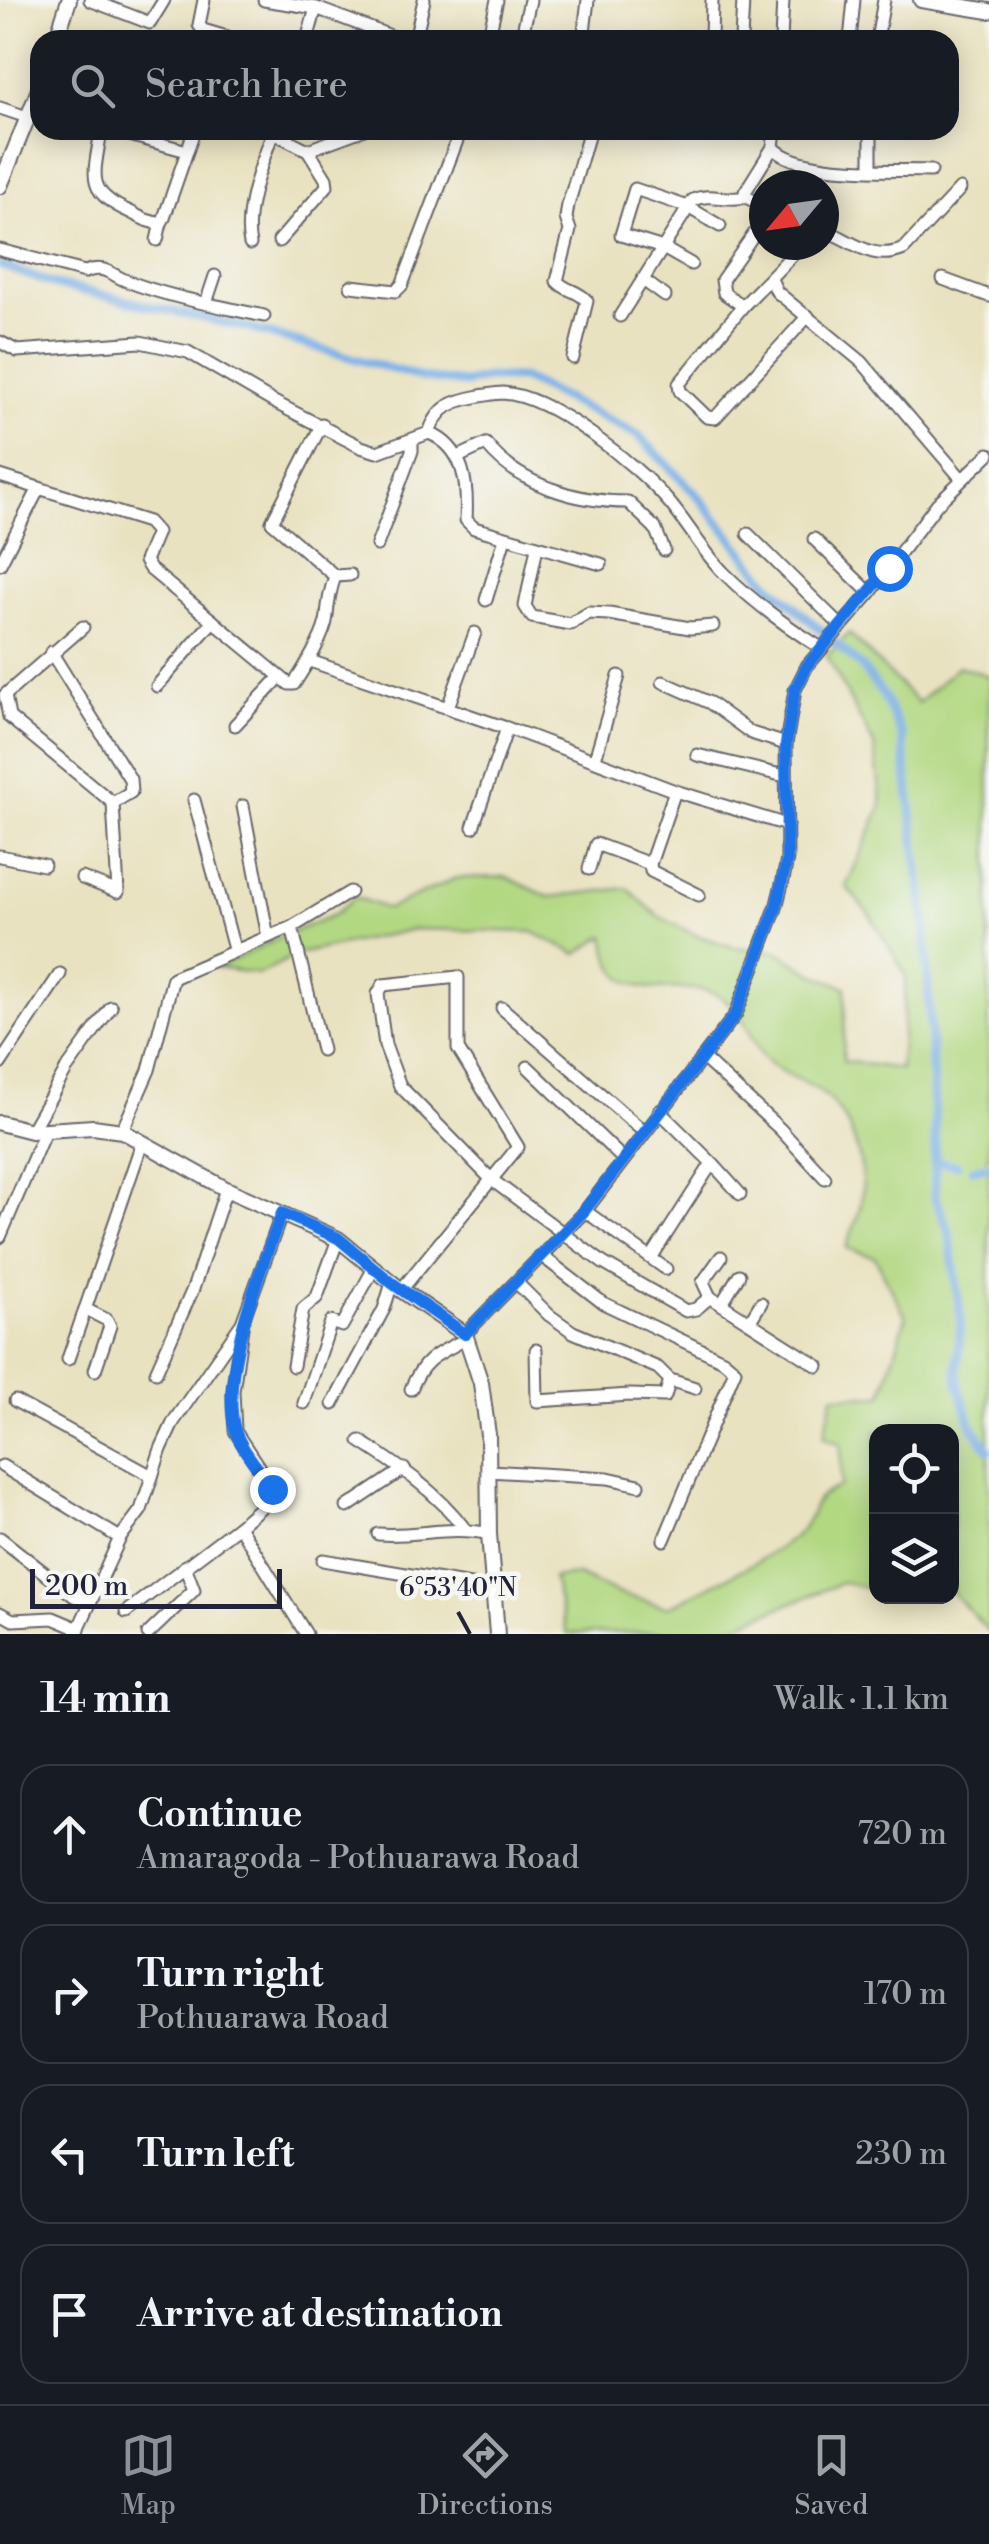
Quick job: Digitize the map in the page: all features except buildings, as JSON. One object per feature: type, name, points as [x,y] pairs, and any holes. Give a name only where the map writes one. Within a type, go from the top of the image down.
[{"type":"main road","points":[[59,30],[69,0]]},
{"type":"main road","points":[[921,0],[989,12]]},
{"type":"main road","points":[[0,186],[30,109]]},
{"type":"main road","points":[[0,1124],[38,1131],[94,1127],[122,1131],[226,1188],[338,1238],[466,1337],[481,1383],[488,1435],[489,1534],[497,1634]]},
{"type":"street","points":[[90,0],[150,24],[164,0]]},
{"type":"street","points":[[204,0],[199,25],[204,30]]},
{"type":"street","points":[[264,0],[316,8],[376,30]]},
{"type":"street","points":[[418,30],[424,0]]},
{"type":"street","points":[[490,30],[498,0]]},
{"type":"street","points":[[523,30],[530,0]]},
{"type":"street","points":[[584,30],[588,0]]},
{"type":"street","points":[[711,30],[712,0]]},
{"type":"street","points":[[742,30],[743,0]]},
{"type":"street","points":[[782,30],[783,0]]},
{"type":"street","points":[[851,30],[854,0]]},
{"type":"street","points":[[879,30],[884,0]]},
{"type":"street","points":[[310,30],[316,8]]},
{"type":"street","points":[[0,108],[26,117]]},
{"type":"street","points":[[99,140],[94,175],[100,195],[108,203],[161,223]]},
{"type":"street","points":[[148,140],[188,151]]},
{"type":"street","points":[[156,240],[191,140]]},
{"type":"street","points":[[250,244],[250,210],[270,140]]},
{"type":"street","points":[[279,240],[326,186],[308,150],[288,140]]},
{"type":"street","points":[[308,150],[335,140]]},
{"type":"street","points":[[351,286],[396,291],[402,285],[457,140]]},
{"type":"street","points":[[574,358],[586,301],[580,293],[560,286],[557,281],[570,230],[566,218],[568,205],[587,140]]},
{"type":"street","points":[[746,197],[774,140]]},
{"type":"street","points":[[871,140],[871,168]]},
{"type":"street","points":[[772,147],[776,152],[812,164],[931,171]]},
{"type":"street","points":[[691,264],[663,248],[621,235],[635,189],[688,207],[720,226]]},
{"type":"street","points":[[839,238],[867,254],[895,253],[904,249],[960,190]]},
{"type":"street","points":[[620,316],[693,200],[705,194],[732,200],[749,198]]},
{"type":"street","points":[[743,306],[724,292],[722,280],[749,241]]},
{"type":"street","points":[[0,250],[85,272],[96,268],[111,270],[120,279],[148,289],[264,316]]},
{"type":"street","points":[[788,260],[772,279],[765,281],[678,384],[680,391],[707,417],[715,418],[808,316]]},
{"type":"street","points":[[206,303],[214,276]]},
{"type":"street","points":[[772,279],[777,292],[862,362],[961,478]]},
{"type":"street","points":[[944,279],[989,296]]},
{"type":"street","points":[[642,280],[665,296]]},
{"type":"street","points":[[0,342],[17,351],[140,342],[188,352],[272,401],[378,452],[429,433],[433,421],[452,401],[502,393],[529,398],[602,440],[663,496],[704,552],[770,616],[831,638]]},
{"type":"street","points":[[322,424],[272,522],[336,576],[350,575]]},
{"type":"street","points":[[429,433],[448,441],[458,457],[467,494],[466,520],[474,528],[600,564]]},
{"type":"street","points":[[377,546],[412,441]]},
{"type":"street","points":[[458,457],[486,444],[503,466],[577,498],[635,506],[655,528],[664,550]]},
{"type":"street","points":[[411,1389],[420,1368],[466,1337],[584,1211],[736,1014],[784,880],[786,744],[795,690],[807,666],[870,593],[937,504],[989,454]]},
{"type":"street","points":[[0,476],[148,522],[157,532],[146,565],[279,678],[294,684],[310,660],[327,618],[325,604],[336,576]]},
{"type":"street","points":[[0,564],[39,488]]},
{"type":"street","points":[[748,534],[831,638]]},
{"type":"street","points":[[486,600],[506,538]]},
{"type":"street","points":[[814,539],[870,593]]},
{"type":"street","points":[[537,547],[525,606],[532,617],[570,624],[589,613],[599,613],[690,628],[712,626]]},
{"type":"street","points":[[157,686],[213,622]]},
{"type":"street","points":[[82,878],[118,892],[112,803],[9,717],[3,693],[83,627]]},
{"type":"street","points":[[448,707],[475,633]]},
{"type":"street","points":[[51,652],[130,779],[130,792],[112,803]]},
{"type":"street","points":[[310,660],[675,791],[787,825]]},
{"type":"street","points":[[594,759],[619,676]]},
{"type":"street","points":[[235,725],[279,678]]},
{"type":"street","points":[[663,682],[710,703],[751,732],[786,744]]},
{"type":"street","points":[[474,827],[507,728]]},
{"type":"street","points":[[697,755],[785,776]]},
{"type":"street","points":[[675,791],[651,871],[698,895]]},
{"type":"street","points":[[194,800],[234,949]]},
{"type":"street","points":[[242,806],[268,937]]},
{"type":"street","points":[[588,869],[596,844],[650,864]]},
{"type":"street","points":[[0,856],[44,866]]},
{"type":"street","points":[[122,1131],[150,1070],[173,978],[292,927],[350,892]]},
{"type":"street","points":[[292,927],[322,1050]]},
{"type":"street","points":[[0,1064],[60,974]]},
{"type":"street","points":[[333,1404],[397,1286],[492,1180],[518,1147],[458,1049],[458,977],[382,984],[378,994],[385,1044],[400,1086],[492,1180],[603,1263],[686,1311],[716,1300],[739,1275]]},
{"type":"street","points":[[0,1238],[38,1131],[66,1070],[111,1007]]},
{"type":"street","points":[[502,1008],[644,1132]]},
{"type":"street","points":[[703,1058],[780,1129],[824,1178]]},
{"type":"street","points":[[528,1067],[623,1159]]},
{"type":"street","points":[[658,1111],[740,1194]]},
{"type":"street","points":[[68,1359],[142,1142]]},
{"type":"street","points":[[651,1258],[712,1163]]},
{"type":"street","points":[[156,1372],[193,1288],[226,1188]]},
{"type":"street","points":[[584,1211],[666,1268]]},
{"type":"street","points":[[126,1612],[268,1500],[272,1489],[236,1431],[234,1391],[242,1323],[282,1213]]},
{"type":"street","points":[[292,1366],[303,1310],[317,1297],[338,1238]]},
{"type":"street","points":[[542,1256],[603,1303],[723,1360],[734,1370],[664,1540]]},
{"type":"street","points":[[720,1256],[704,1288],[716,1300],[818,1366]]},
{"type":"street","points":[[304,1403],[330,1322],[342,1326],[374,1268]]},
{"type":"street","points":[[517,1283],[573,1332],[658,1368],[670,1380],[695,1388]]},
{"type":"street","points":[[750,1321],[761,1303]]},
{"type":"street","points":[[85,1309],[107,1320],[110,1326],[95,1370]]},
{"type":"street","points":[[0,1613],[13,1620],[53,1618],[78,1631],[120,1538],[141,1510],[174,1421],[242,1323]]},
{"type":"street","points":[[536,1350],[537,1402],[665,1396],[670,1380]]},
{"type":"street","points":[[16,1401],[152,1476]]},
{"type":"street","points":[[360,1441],[404,1470],[449,1508],[464,1529]]},
{"type":"street","points":[[2,1466],[120,1538]]},
{"type":"street","points":[[347,1507],[404,1470]]},
{"type":"street","points":[[489,1471],[608,1478],[640,1485]]},
{"type":"street","points":[[239,1526],[306,1634]]},
{"type":"street","points":[[378,1534],[414,1537],[464,1529],[489,1534]]},
{"type":"street","points":[[0,1538],[74,1596],[91,1602]]},
{"type":"street","points":[[323,1560],[494,1589]]},
{"type":"street","points":[[148,1634],[194,1590],[186,1566]]},
{"type":"green space","points":[[849,633],[918,703],[958,666],[989,676],[989,1632],[959,1600],[959,1424],[869,1424],[869,1589],[844,1582],[720,1631],[567,1634],[553,1578],[578,1575],[619,1594],[668,1607],[789,1541],[806,1523],[817,1501],[841,1486],[841,1444],[824,1436],[833,1396],[882,1395],[906,1317],[875,1257],[846,1248],[860,1210],[862,1189],[850,1129],[822,1093],[775,1068],[763,1057],[742,1018],[729,1003],[706,991],[648,988],[622,978],[613,966],[605,936],[577,954],[532,932],[415,929],[298,954],[259,974],[218,968],[334,915],[355,897],[388,909],[456,878],[506,877],[549,897],[627,888],[658,916],[698,936],[733,947],[779,952],[815,975],[846,987],[843,1061],[900,1069],[906,975],[870,915],[846,887],[882,805],[874,745],[827,656]]},
{"type":"waterway","points":[[0,265],[56,285],[244,327],[423,378],[465,383],[487,378],[522,378],[638,435],[698,496],[767,582],[861,666],[883,695],[902,735],[925,921],[935,1198],[949,1231],[961,1319],[959,1386],[972,1427],[989,1450]]},
{"type":"waterway","points":[[934,1161],[957,1165]]},
{"type":"waterway","points":[[973,1169],[989,1166]]},
{"type":"route","points":[[272,1489],[236,1431],[234,1391],[242,1323],[282,1213],[338,1238],[392,1283],[465,1334],[563,1235],[736,1014],[784,880],[786,744],[795,690],[807,666],[889,568]]}]
